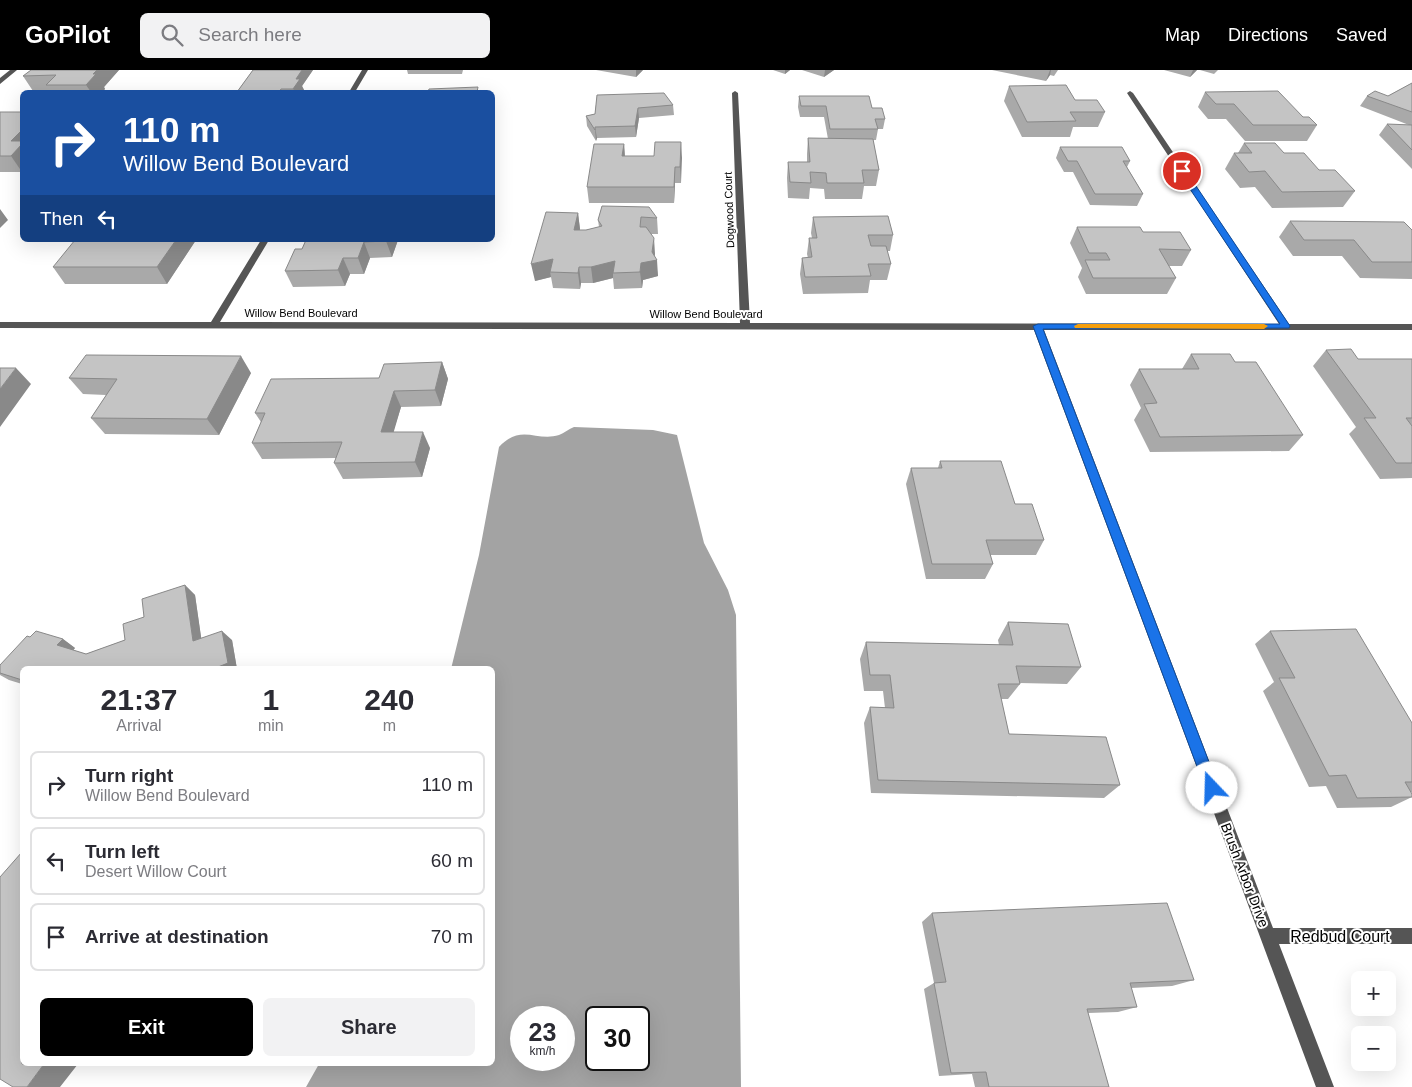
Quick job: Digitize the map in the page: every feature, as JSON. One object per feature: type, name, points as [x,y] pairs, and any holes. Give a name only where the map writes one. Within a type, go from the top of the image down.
[{"type":"street","points":[[0,82],[14,70]]},
{"type":"street","points":[[353,90],[365,70]]},
{"type":"street","name":"Dogwood Court","points":[[735,93],[745,326]]},
{"type":"street","points":[[1130,93],[1286,326]]},
{"type":"street","points":[[214,325],[264,242]]},
{"type":"street","name":"Willow Bend Boulevard","points":[[0,324],[1412,326]]},
{"type":"street","name":"Brush Arbor Drive","points":[[1038,326],[1325,1087]]},
{"type":"street","name":"Redbud Court","points":[[1268,936],[1412,936]]},
{"type":"shaded area","points":[[574,427],[653,430],[677,435],[704,543],[728,590],[736,615],[741,1087],[306,1087],[318,1066],[495,1066],[495,666],[452,666],[479,555],[499,447],[514,436],[551,437]]},
{"type":"building","points":[[31,70],[97,70],[93,74],[96,74],[86,85],[46,85],[56,75],[23,76]]},
{"type":"building","points":[[253,70],[302,70],[296,79],[300,79],[293,89],[238,90]]},
{"type":"building","points":[[1412,83],[1412,112],[1367,96],[1375,91],[1388,96]]},
{"type":"building","points":[[1066,85],[1075,100],[1097,100],[1105,112],[1070,112],[1076,121],[1027,122],[1009,86]]},
{"type":"building","points":[[478,87],[477,90],[429,89]]},
{"type":"building","points":[[1278,91],[1303,117],[1309,117],[1317,125],[1253,125],[1234,104],[1216,104],[1205,92]]},
{"type":"building","points":[[664,93],[673,105],[638,108],[635,126],[595,127],[595,130],[586,116],[595,114],[597,95]]},
{"type":"building","points":[[799,96],[869,96],[872,108],[882,108],[885,119],[875,119],[878,129],[830,129],[826,106],[801,106]]},
{"type":"building","points":[[0,112],[20,112],[20,132],[11,141],[20,141],[20,146],[11,156],[0,156]]},
{"type":"building","points":[[1387,124],[1412,125],[1412,150]]},
{"type":"building","points":[[808,138],[873,139],[879,170],[862,170],[864,183],[827,183],[826,173],[810,172],[811,183],[790,182],[788,162],[810,162]]},
{"type":"building","points":[[655,142],[681,142],[680,167],[675,167],[674,187],[587,187],[594,144],[624,144],[622,156],[654,156]]},
{"type":"building","points":[[1244,143],[1275,143],[1284,153],[1304,153],[1319,170],[1335,170],[1355,191],[1282,192],[1265,171],[1249,172],[1234,153],[1252,153]]},
{"type":"building","points":[[1060,147],[1122,147],[1130,161],[1123,161],[1143,194],[1095,194],[1077,161],[1068,161]]},
{"type":"building","points":[[602,206],[649,207],[657,218],[641,217],[640,227],[646,227],[654,238],[652,252],[657,260],[641,263],[640,272],[613,273],[615,261],[591,267],[579,267],[578,273],[550,272],[553,259],[531,264],[546,212],[578,213],[574,230],[586,230],[602,226],[598,220]]},
{"type":"building","points":[[888,216],[893,235],[868,235],[871,246],[886,246],[891,264],[868,264],[871,276],[805,277],[802,258],[812,257],[809,238],[817,238],[813,217]]},
{"type":"building","points":[[1290,221],[1404,222],[1412,230],[1412,262],[1372,262],[1354,240],[1304,240]]},
{"type":"building","points":[[1077,227],[1140,227],[1143,232],[1180,232],[1191,250],[1159,249],[1176,278],[1093,278],[1085,260],[1110,260],[1106,253],[1089,253]]},
{"type":"building","points":[[73,242],[175,242],[157,267],[53,267]]},
{"type":"building","points":[[305,242],[364,242],[358,258],[343,258],[338,270],[285,271],[295,249],[302,249]]},
{"type":"building","points":[[1351,349],[1358,359],[1412,359],[1412,418],[1406,418],[1412,426],[1412,463],[1396,463],[1364,418],[1376,418],[1326,350]]},
{"type":"building","points":[[1191,354],[1230,354],[1235,362],[1256,362],[1303,435],[1160,437],[1144,404],[1157,403],[1139,369],[1199,369]]},
{"type":"building","points":[[86,355],[241,356],[207,419],[91,418],[117,379],[69,378]]},
{"type":"building","points":[[442,362],[435,390],[394,391],[381,432],[423,432],[415,462],[334,463],[342,442],[252,443],[265,413],[255,413],[271,379],[379,378],[384,364]]},
{"type":"building","points":[[0,368],[16,368],[0,389]]},
{"type":"building","points":[[940,461],[1001,461],[1015,504],[1032,504],[1044,540],[986,540],[993,564],[932,564],[911,468],[942,468]]},
{"type":"building","points":[[185,585],[193,641],[222,631],[228,663],[220,666],[20,666],[20,679],[0,673],[0,665],[27,636],[30,637],[36,631],[63,639],[57,645],[86,654],[125,640],[123,624],[144,617],[142,599]]},
{"type":"building","points":[[1008,622],[1068,624],[1081,667],[1016,666],[1020,684],[998,684],[1009,734],[1106,737],[1120,785],[878,780],[870,707],[894,708],[890,675],[870,675],[866,642],[1013,645]]},
{"type":"building","points":[[1356,629],[1412,723],[1412,782],[1405,782],[1412,797],[1357,798],[1346,775],[1329,776],[1279,678],[1295,678],[1270,631]]},
{"type":"building","points":[[20,854],[20,1066],[43,1066],[27,1087],[13,1087],[0,1079],[0,877]]},
{"type":"building","points":[[1167,903],[1194,980],[1130,983],[1137,1007],[1087,1009],[1109,1087],[989,1087],[986,1072],[951,1073],[934,983],[946,982],[932,913]]},
{"type":"slow traffic","points":[[1078,326],[1264,326]]},
{"type":"route","points":[[1182,171],[1286,326],[1038,326],[1212,788]]}]
